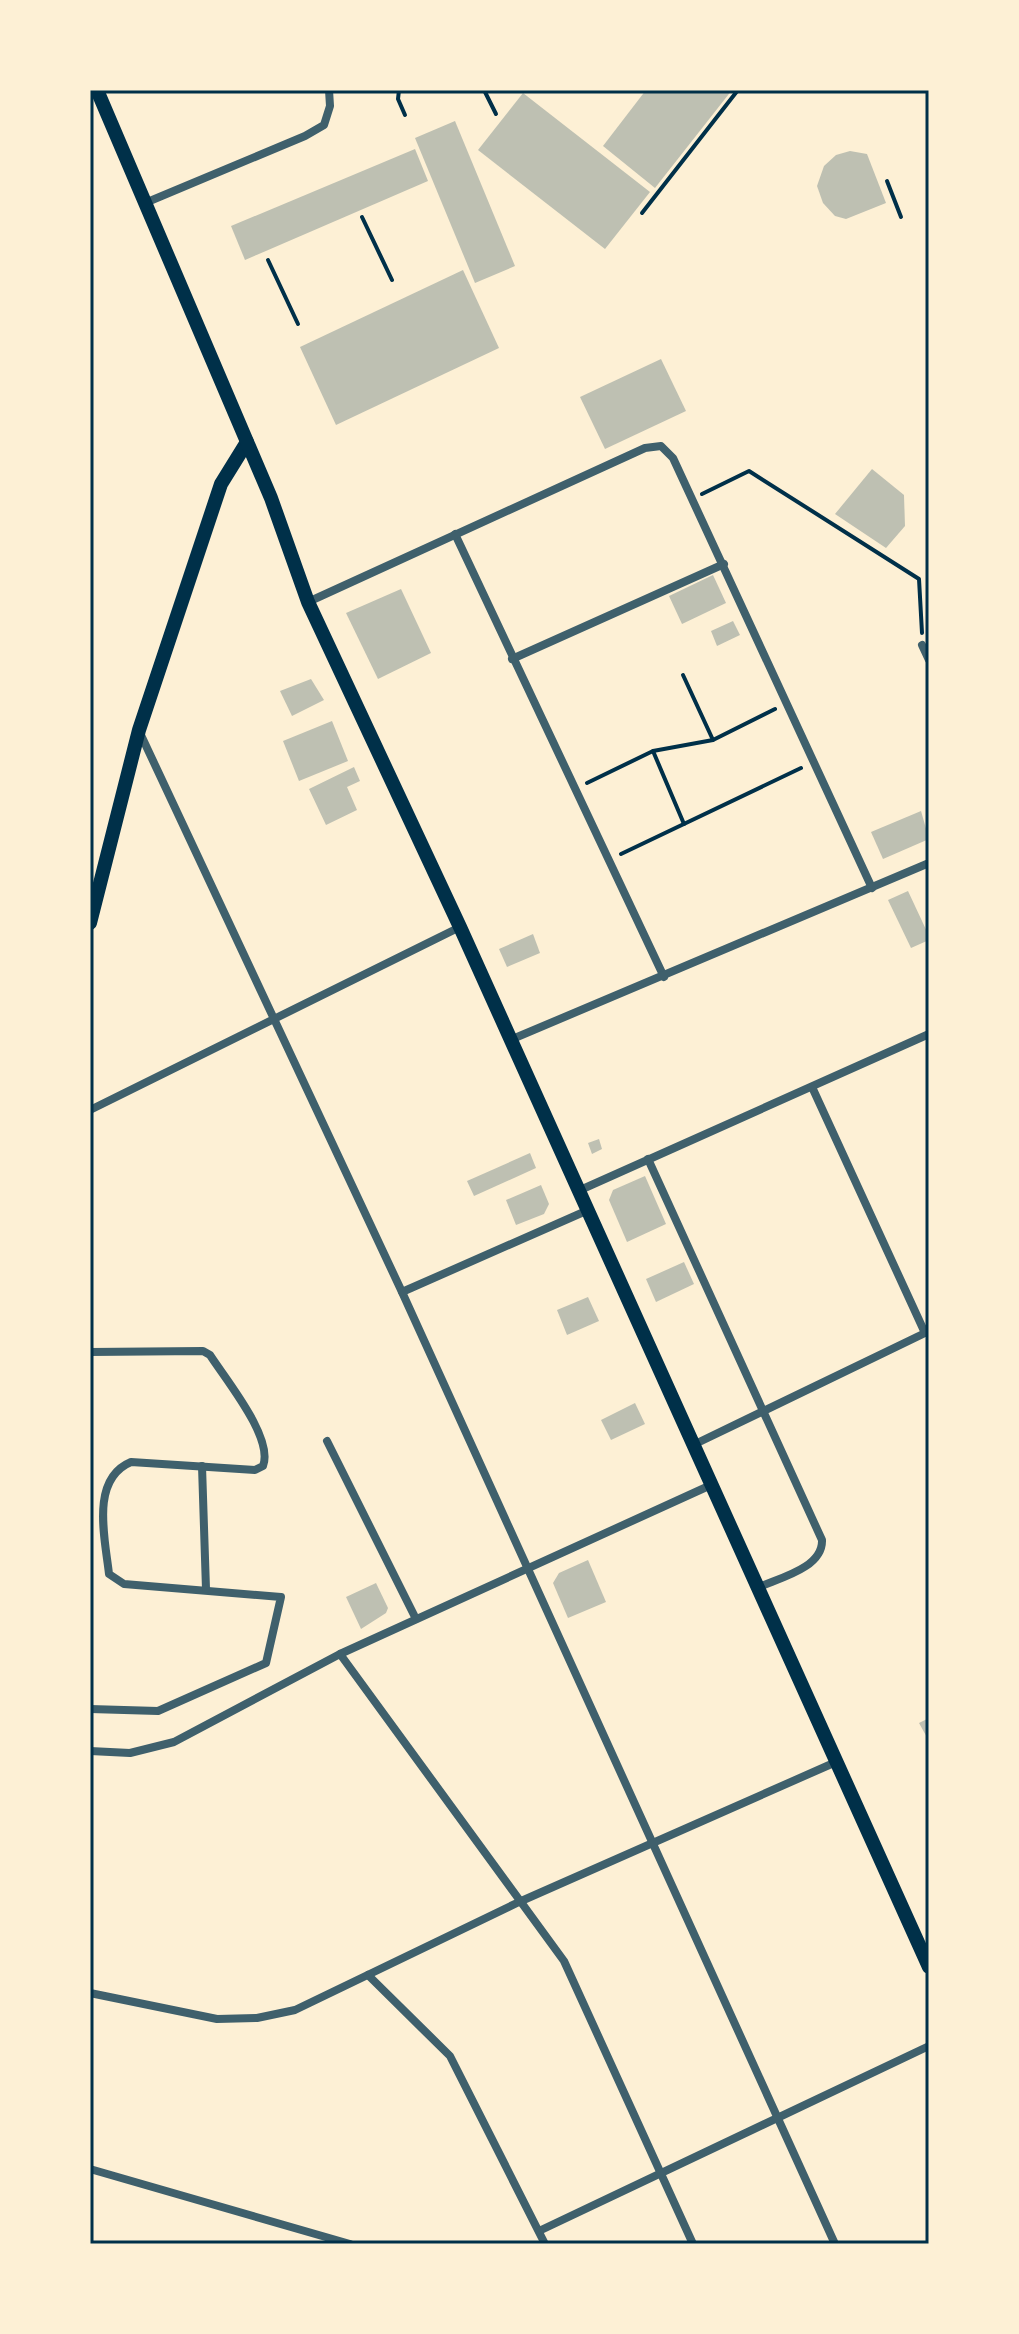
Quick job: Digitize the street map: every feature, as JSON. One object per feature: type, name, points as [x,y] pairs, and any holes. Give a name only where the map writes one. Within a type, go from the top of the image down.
[{"type":"main road","points":[[97,90],[271,498],[308,602],[460,927],[929,1967]]},
{"type":"main road","points":[[90,923],[139,730],[221,484],[247,442]]},
{"type":"street","points":[[145,203],[324,125],[330,106],[329,90]]},
{"type":"street","points":[[308,602],[645,448],[661,446],[673,458],[693,499],[872,888]]},
{"type":"street","points":[[455,534],[664,977]]},
{"type":"street","points":[[512,659],[724,564]]},
{"type":"street","points":[[922,645],[929,660]]},
{"type":"street","points":[[139,730],[402,1292],[835,2244]]},
{"type":"street","points":[[510,1040],[929,863]]},
{"type":"street","points":[[90,1110],[460,927]]},
{"type":"street","points":[[578,1192],[929,1034]]},
{"type":"street","points":[[693,1445],[925,1333],[812,1087]]},
{"type":"street","points":[[648,1159],[822,1540],[822,1549],[813,1562],[757,1588]]},
{"type":"street","points":[[402,1292],[586,1211]]},
{"type":"street","points":[[90,1352],[203,1351],[210,1355],[262,1436],[266,1458],[263,1466],[255,1470],[131,1462],[120,1466],[108,1481],[103,1521],[109,1574],[116,1581],[281,1597],[266,1663],[158,1711],[90,1709]]},
{"type":"street","points":[[327,1441],[416,1619]]},
{"type":"street","points":[[202,1466],[206,1589]]},
{"type":"street","points":[[90,1751],[130,1753],[174,1742],[340,1654],[711,1485]]},
{"type":"street","points":[[90,1521],[103,1521]]},
{"type":"street","points":[[340,1654],[564,1961],[693,2244]]},
{"type":"street","points":[[90,1993],[217,2019],[257,2018],[295,2010],[519,1902],[836,1762]]},
{"type":"street","points":[[368,1975],[450,2056],[545,2244]]},
{"type":"street","points":[[539,2231],[929,2046]]},
{"type":"street","points":[[90,2169],[350,2244]]},
{"type":"path","points":[[399,90],[398,99],[405,115]]},
{"type":"path","points":[[484,90],[496,114]]},
{"type":"path","points":[[642,213],[738,90]]},
{"type":"path","points":[[887,181],[901,217]]},
{"type":"path","points":[[362,217],[392,280]]},
{"type":"path","points":[[268,260],[298,324]]},
{"type":"path","points":[[693,499],[749,471],[919,579],[922,645]]},
{"type":"path","points":[[683,675],[713,740]]},
{"type":"path","points":[[574,789],[653,751],[713,740],[788,703]]},
{"type":"path","points":[[653,751],[684,824]]},
{"type":"path","points":[[608,860],[815,762]]},
{"type":"building","points":[[646,90],[732,90],[655,188],[603,146]]},
{"type":"building","points":[[523,93],[650,192],[605,249],[478,150]]},
{"type":"building","points":[[455,121],[515,266],[475,283],[415,138]]},
{"type":"building","points":[[415,149],[428,181],[245,260],[231,226]]},
{"type":"building","points":[[850,151],[867,154],[886,203],[846,219],[835,216],[823,203],[817,186],[824,166],[836,155]]},
{"type":"building","points":[[463,270],[499,348],[336,425],[300,347]]},
{"type":"building","points":[[661,359],[686,411],[605,449],[580,397]]},
{"type":"building","points":[[872,469],[904,495],[905,526],[886,548],[835,514]]},
{"type":"building","points":[[713,575],[726,603],[682,624],[669,596]]},
{"type":"building","points":[[401,589],[431,653],[378,679],[346,613]]},
{"type":"building","points":[[733,621],[740,635],[717,646],[711,631]]},
{"type":"building","points":[[311,679],[324,700],[292,716],[280,691]]},
{"type":"building","points":[[332,721],[348,761],[299,781],[283,741]]},
{"type":"building","points":[[354,767],[360,781],[347,787],[357,810],[326,825],[309,789]]},
{"type":"building","points":[[921,811],[929,839],[883,859],[871,832]]},
{"type":"building","points":[[908,891],[929,936],[929,940],[911,948],[888,900]]},
{"type":"building","points":[[533,934],[540,953],[507,967],[499,949]]},
{"type":"building","points":[[599,1139],[602,1149],[592,1154],[588,1143]]},
{"type":"building","points":[[530,1153],[536,1168],[474,1196],[467,1181]]},
{"type":"building","points":[[645,1176],[666,1224],[627,1242],[609,1200],[613,1190]]},
{"type":"building","points":[[541,1185],[549,1204],[544,1214],[516,1225],[506,1200]]},
{"type":"building","points":[[684,1262],[694,1284],[656,1302],[646,1279]]},
{"type":"building","points":[[588,1297],[599,1321],[567,1335],[557,1310]]},
{"type":"building","points":[[635,1403],[645,1424],[611,1440],[601,1420]]},
{"type":"building","points":[[588,1560],[606,1602],[568,1618],[553,1583],[559,1573]]},
{"type":"building","points":[[376,1583],[388,1608],[386,1613],[361,1629],[346,1597]]},
{"type":"building","points":[[929,1718],[929,1741],[919,1723]]}]
